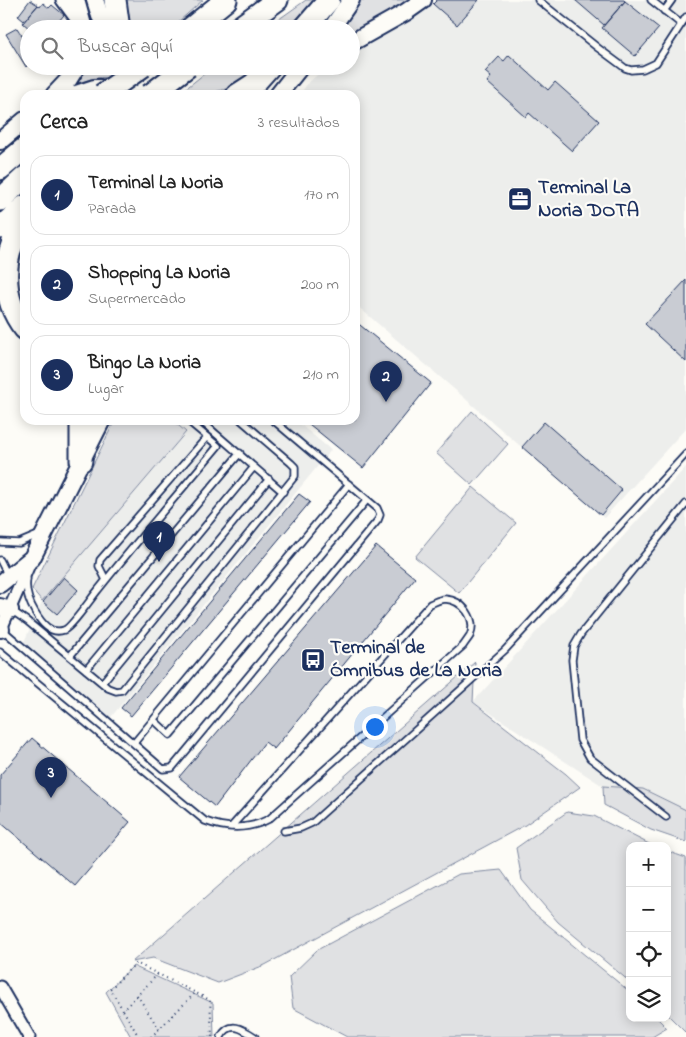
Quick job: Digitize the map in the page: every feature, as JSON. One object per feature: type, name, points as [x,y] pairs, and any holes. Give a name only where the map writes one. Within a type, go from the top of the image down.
[{"type":"highway","points":[[100,0],[113,20]]},
{"type":"highway","points":[[201,20],[226,0]]},
{"type":"highway","points":[[249,20],[277,0]]},
{"type":"highway","points":[[312,20],[329,0]]},
{"type":"highway","points":[[110,90],[131,75]]},
{"type":"highway","points":[[157,90],[176,75]]},
{"type":"highway","points":[[245,90],[262,75]]},
{"type":"highway","points":[[0,169],[20,152]]},
{"type":"highway","points":[[0,200],[20,182]]},
{"type":"highway","points":[[0,228],[20,210]]},
{"type":"highway","points":[[20,230],[9,253],[6,280],[7,291],[15,314],[20,322]]},
{"type":"highway","points":[[81,425],[81,461]]},
{"type":"street","points":[[62,0],[77,20]]},
{"type":"street","points":[[76,0],[82,20]]},
{"type":"street","points":[[100,0],[105,20]]},
{"type":"street","points":[[337,20],[351,0]]},
{"type":"street","points":[[360,37],[406,12],[423,0]]},
{"type":"street","points":[[59,90],[72,75]]},
{"type":"street","points":[[282,90],[294,75]]},
{"type":"street","points":[[0,141],[20,124]]},
{"type":"street","points":[[0,629],[5,609],[99,425]]},
{"type":"street","points":[[5,580],[32,558]]},
{"type":"street","points":[[0,987],[29,1037]]},
{"type":"lane","points":[[538,0],[598,48],[625,68],[631,70],[643,70],[656,63],[686,17]]},
{"type":"lane","points":[[652,0],[681,24]]},
{"type":"lane","points":[[664,10],[672,0]]},
{"type":"lane","points":[[32,558],[26,585],[32,608],[43,625],[58,631],[68,628],[218,446],[193,425]]},
{"type":"lane","points":[[206,425],[283,492]]},
{"type":"lane","points":[[5,609],[70,656],[102,683],[116,691],[122,690],[295,476],[295,467],[247,425]]},
{"type":"lane","points":[[0,629],[163,769],[172,768],[378,520],[380,515],[377,508],[279,425]]},
{"type":"lane","points":[[106,580],[100,566],[100,560],[207,437]]},
{"type":"lane","points":[[70,656],[240,454]]},
{"type":"lane","points":[[284,831],[301,828],[312,823],[494,661],[686,454]]},
{"type":"lane","points":[[86,670],[254,467]]},
{"type":"lane","points":[[102,683],[269,479]]},
{"type":"lane","points":[[134,743],[349,484]]},
{"type":"lane","points":[[154,721],[170,735],[367,500]]},
{"type":"lane","points":[[666,817],[590,758],[583,747],[580,740],[572,660],[574,646],[581,634],[686,504]]},
{"type":"lane","points":[[0,542],[19,543],[46,531]]},
{"type":"lane","points":[[0,560],[5,580]]},
{"type":"lane","points":[[0,652],[205,821],[216,825],[231,827],[241,828],[254,826],[269,819],[463,646],[470,636],[472,625],[465,609],[455,601],[446,599],[430,604],[231,827]]},
{"type":"lane","points":[[221,1037],[226,1029],[233,1027],[241,1028],[255,1037]]},
{"type":"path","points":[[139,1037],[110,990],[136,963],[210,1000],[212,1037]]},
{"type":"path","points":[[123,1010],[158,974]]},
{"type":"path","points":[[151,1037],[194,993]]},
{"type":"path","points":[[137,995],[159,1029]]},
{"type":"shaded area","points":[[121,0],[203,0],[180,20],[124,20]]},
{"type":"shaded area","points":[[306,0],[322,0],[305,20],[278,20]]},
{"type":"shaded area","points":[[360,0],[413,0],[360,31],[360,20],[346,20]]},
{"type":"shaded area","name":"Terminal La Noria DOTA","points":[[437,0],[686,0],[686,428],[604,518],[360,308],[360,90],[303,90],[317,75],[360,75],[360,47],[428,9]]},
{"type":"shaded area","points":[[83,75],[120,75],[115,79],[101,77],[78,83]]},
{"type":"shaded area","points":[[203,75],[251,75],[240,85],[222,90],[184,90]]},
{"type":"shaded area","points":[[472,411],[508,444],[472,485],[436,453]]},
{"type":"shaded area","points":[[113,425],[178,425],[186,432],[42,601],[32,589]]},
{"type":"shaded area","points":[[178,425],[301,425],[331,450],[111,717],[24,642],[42,601],[186,432]]},
{"type":"shaded area","points":[[686,467],[686,811],[643,789],[603,786],[473,702]]},
{"type":"shaded area","points":[[473,487],[516,523],[459,593],[415,557]]},
{"type":"shaded area","points":[[475,662],[473,702],[580,787],[525,825],[265,965],[218,983],[153,958],[132,962]]},
{"type":"shaded area","points":[[603,786],[643,789],[686,810],[686,842],[651,830],[604,805]]},
{"type":"shaded area","points":[[567,812],[594,816],[645,842],[626,842],[626,979],[558,922],[522,880],[516,848]]},
{"type":"shaded area","points":[[671,852],[686,858],[686,1033],[671,1018]]},
{"type":"shaded area","points":[[501,870],[530,910],[626,989],[626,1022],[661,1022],[667,1028],[652,1037],[347,1037],[293,1008],[289,977],[317,950],[459,874]]},
{"type":"shaded area","points":[[133,966],[213,1003],[214,1037],[131,1037],[106,992]]},
{"type":"building","points":[[30,0],[38,5],[25,20],[18,16]]},
{"type":"building","points":[[437,0],[479,0],[457,25],[433,4]]},
{"type":"building","points":[[575,0],[624,0],[625,1],[604,25]]},
{"type":"building","points":[[625,1],[659,28],[635,56],[602,28]]},
{"type":"building","points":[[43,3],[49,8],[52,5],[64,15],[60,20],[26,20],[38,5],[40,7]]},
{"type":"building","points":[[17,28],[20,32],[20,57],[6,34]]},
{"type":"building","points":[[509,55],[548,90],[555,82],[599,121],[572,151],[529,113],[526,117],[487,82],[491,77],[485,72],[499,57],[504,61]]},
{"type":"building","points":[[686,280],[686,362],[645,324]]},
{"type":"building","points":[[360,325],[431,383],[363,468],[310,425],[360,425]]},
{"type":"building","points":[[544,422],[622,490],[601,515],[522,447]]},
{"type":"building","points":[[299,494],[310,502],[131,716],[121,708]]},
{"type":"building","name":"Terminal de Ómnibus de La Noria","points":[[376,546],[415,578],[274,749],[265,742],[215,807],[179,777]]},
{"type":"building","points":[[64,577],[78,590],[57,614],[43,602]]},
{"type":"building","points":[[32,738],[130,822],[75,886],[0,822],[0,775]]},
{"type":"tunnel","points":[[143,75],[156,90]]},
{"type":"place","name":"Terminal La Noria DOTA","points":[[520,199]]},
{"type":"place","name":"Shopping La Noria","points":[[386,402]]},
{"type":"place","name":"Terminal La Noria","points":[[159,562]]},
{"type":"place","name":"Terminal de Ómnibus de La Noria","points":[[313,660]]},
{"type":"place","name":"Bingo La Noria","points":[[51,798]]}]
